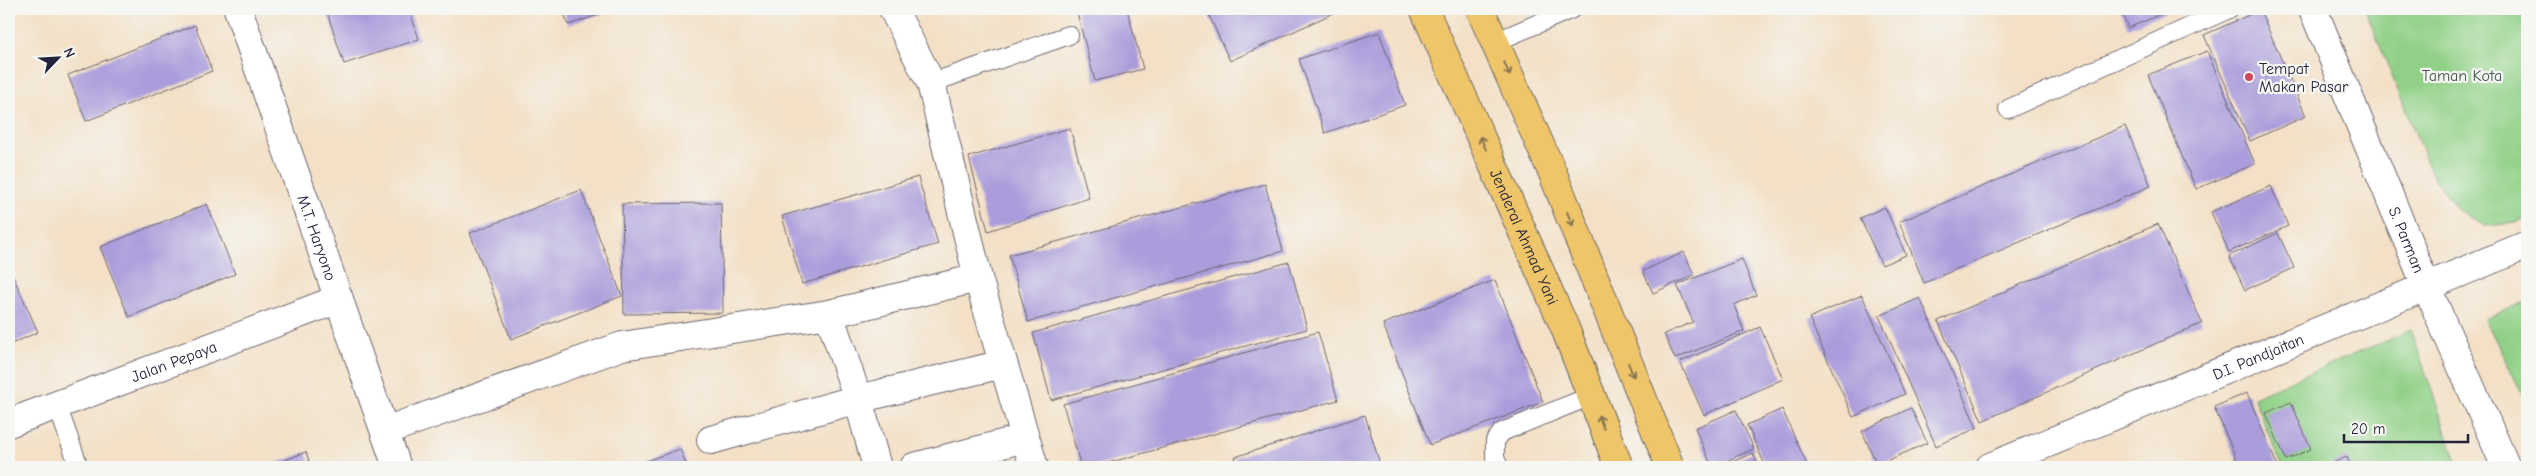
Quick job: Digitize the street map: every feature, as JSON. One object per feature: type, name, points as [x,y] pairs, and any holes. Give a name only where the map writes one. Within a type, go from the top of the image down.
[{"type":"highway","name":"Jenderal Ahmad Yani","points":[[1424,9],[1565,328],[1619,467]]},
{"type":"highway","points":[[1480,9],[1552,174],[1670,467]]},
{"type":"street","name":"M.T. Haryono","points":[[238,9],[397,467]]},
{"type":"street","points":[[893,9],[931,84],[978,278],[1034,467]]},
{"type":"street","name":"S. Parman","points":[[2312,9],[2426,286],[2506,467]]},
{"type":"street","name":"D.I. Pandjaitan","points":[[1990,467],[2527,245]]},
{"type":"street","points":[[385,431],[622,346],[829,314],[978,278]]},
{"type":"street","name":"Jalan Pepaya","points":[[9,424],[339,298]]},
{"type":"street","points":[[829,314],[858,399],[876,467]]},
{"type":"street","points":[[711,440],[858,399],[1003,364]]},
{"type":"street","points":[[914,467],[1024,438]]},
{"type":"lane","points":[[1495,42],[1572,9]]},
{"type":"lane","points":[[2008,109],[2229,9]]},
{"type":"lane","points":[[931,84],[1068,35]]},
{"type":"lane","points":[[1499,467],[1495,458],[1494,441],[1502,432],[1591,396]]},
{"type":"lane","points":[[57,405],[79,467]]},
{"type":"green space","name":"Taman Kota","points":[[2365,9],[2527,9],[2527,219],[2516,223],[2486,226],[2459,211],[2432,175]]},
{"type":"green space","points":[[2527,301],[2527,403],[2485,319]]},
{"type":"green space","points":[[2411,330],[2458,467],[2283,467],[2253,397]]},
{"type":"building","points":[[326,9],[409,9],[419,39],[344,64]]},
{"type":"building","points":[[563,9],[616,9],[568,25]]},
{"type":"building","points":[[1076,9],[1127,9],[1143,69],[1095,81]]},
{"type":"building","points":[[1206,9],[1342,9],[1230,61]]},
{"type":"building","points":[[2120,9],[2173,9],[2128,28]]},
{"type":"building","points":[[2260,10],[2306,116],[2250,141],[2204,35]]},
{"type":"building","points":[[195,25],[212,71],[86,121],[68,75]]},
{"type":"building","points":[[1379,32],[1405,105],[1325,133],[1299,59]]},
{"type":"building","points":[[2207,51],[2255,164],[2196,189],[2148,75]]},
{"type":"building","points":[[2125,126],[2151,186],[1924,283],[1899,222]]},
{"type":"building","points":[[1070,128],[1089,198],[988,231],[969,157]]},
{"type":"building","points":[[918,177],[938,244],[802,284],[782,216]]},
{"type":"building","points":[[1265,184],[1283,251],[1028,322],[1009,255]]},
{"type":"building","points":[[2271,186],[2288,226],[2229,252],[2211,212]]},
{"type":"building","points":[[581,190],[622,296],[511,339],[470,233]]},
{"type":"building","points":[[721,203],[723,313],[624,314],[622,204]]},
{"type":"building","points":[[207,204],[235,274],[129,317],[100,247]]},
{"type":"building","points":[[1885,207],[1906,255],[1882,265],[1860,218]]},
{"type":"building","points":[[2158,224],[2202,323],[1982,421],[1938,321]]},
{"type":"building","points":[[2278,233],[2294,268],[2245,290],[2229,256]]},
{"type":"building","points":[[1684,252],[1694,275],[1653,293],[1643,271]]},
{"type":"building","points":[[1742,259],[1756,295],[1734,305],[1744,331],[1675,359],[1664,334],[1693,322],[1677,285]]},
{"type":"building","points":[[1289,262],[1307,329],[1051,400],[1033,333]]},
{"type":"building","points":[[9,267],[38,332],[9,345]]},
{"type":"building","points":[[1495,280],[1543,402],[1430,445],[1383,324]]},
{"type":"building","points":[[1862,295],[1905,394],[1853,417],[1809,318]]},
{"type":"building","points":[[1920,298],[1977,428],[1936,446],[1879,316]]},
{"type":"building","points":[[1760,327],[1783,379],[1704,415],[1680,362]]},
{"type":"building","points":[[1318,332],[1338,400],[1093,467],[1081,467],[1063,404]]},
{"type":"building","points":[[2247,393],[2278,467],[2240,467],[2214,407]]},
{"type":"building","points":[[2291,402],[2311,449],[2286,460],[2266,413]]},
{"type":"building","points":[[1911,408],[1927,443],[1877,465],[1862,431]]},
{"type":"building","points":[[1782,409],[1808,467],[1766,467],[1747,425]]},
{"type":"building","points":[[1736,410],[1754,449],[1712,467],[1695,428]]},
{"type":"building","points":[[1365,415],[1381,467],[1238,467],[1235,457]]},
{"type":"building","points":[[680,449],[687,467],[629,467]]},
{"type":"building","points":[[306,452],[311,467],[266,467]]},
{"type":"building","points":[[1753,453],[1759,467],[1720,467]]},
{"type":"building","points":[[2347,457],[2351,467],[2323,467]]},
{"type":"place","name":"Tempat Makan Pasar","points":[[2249,77]]}]
